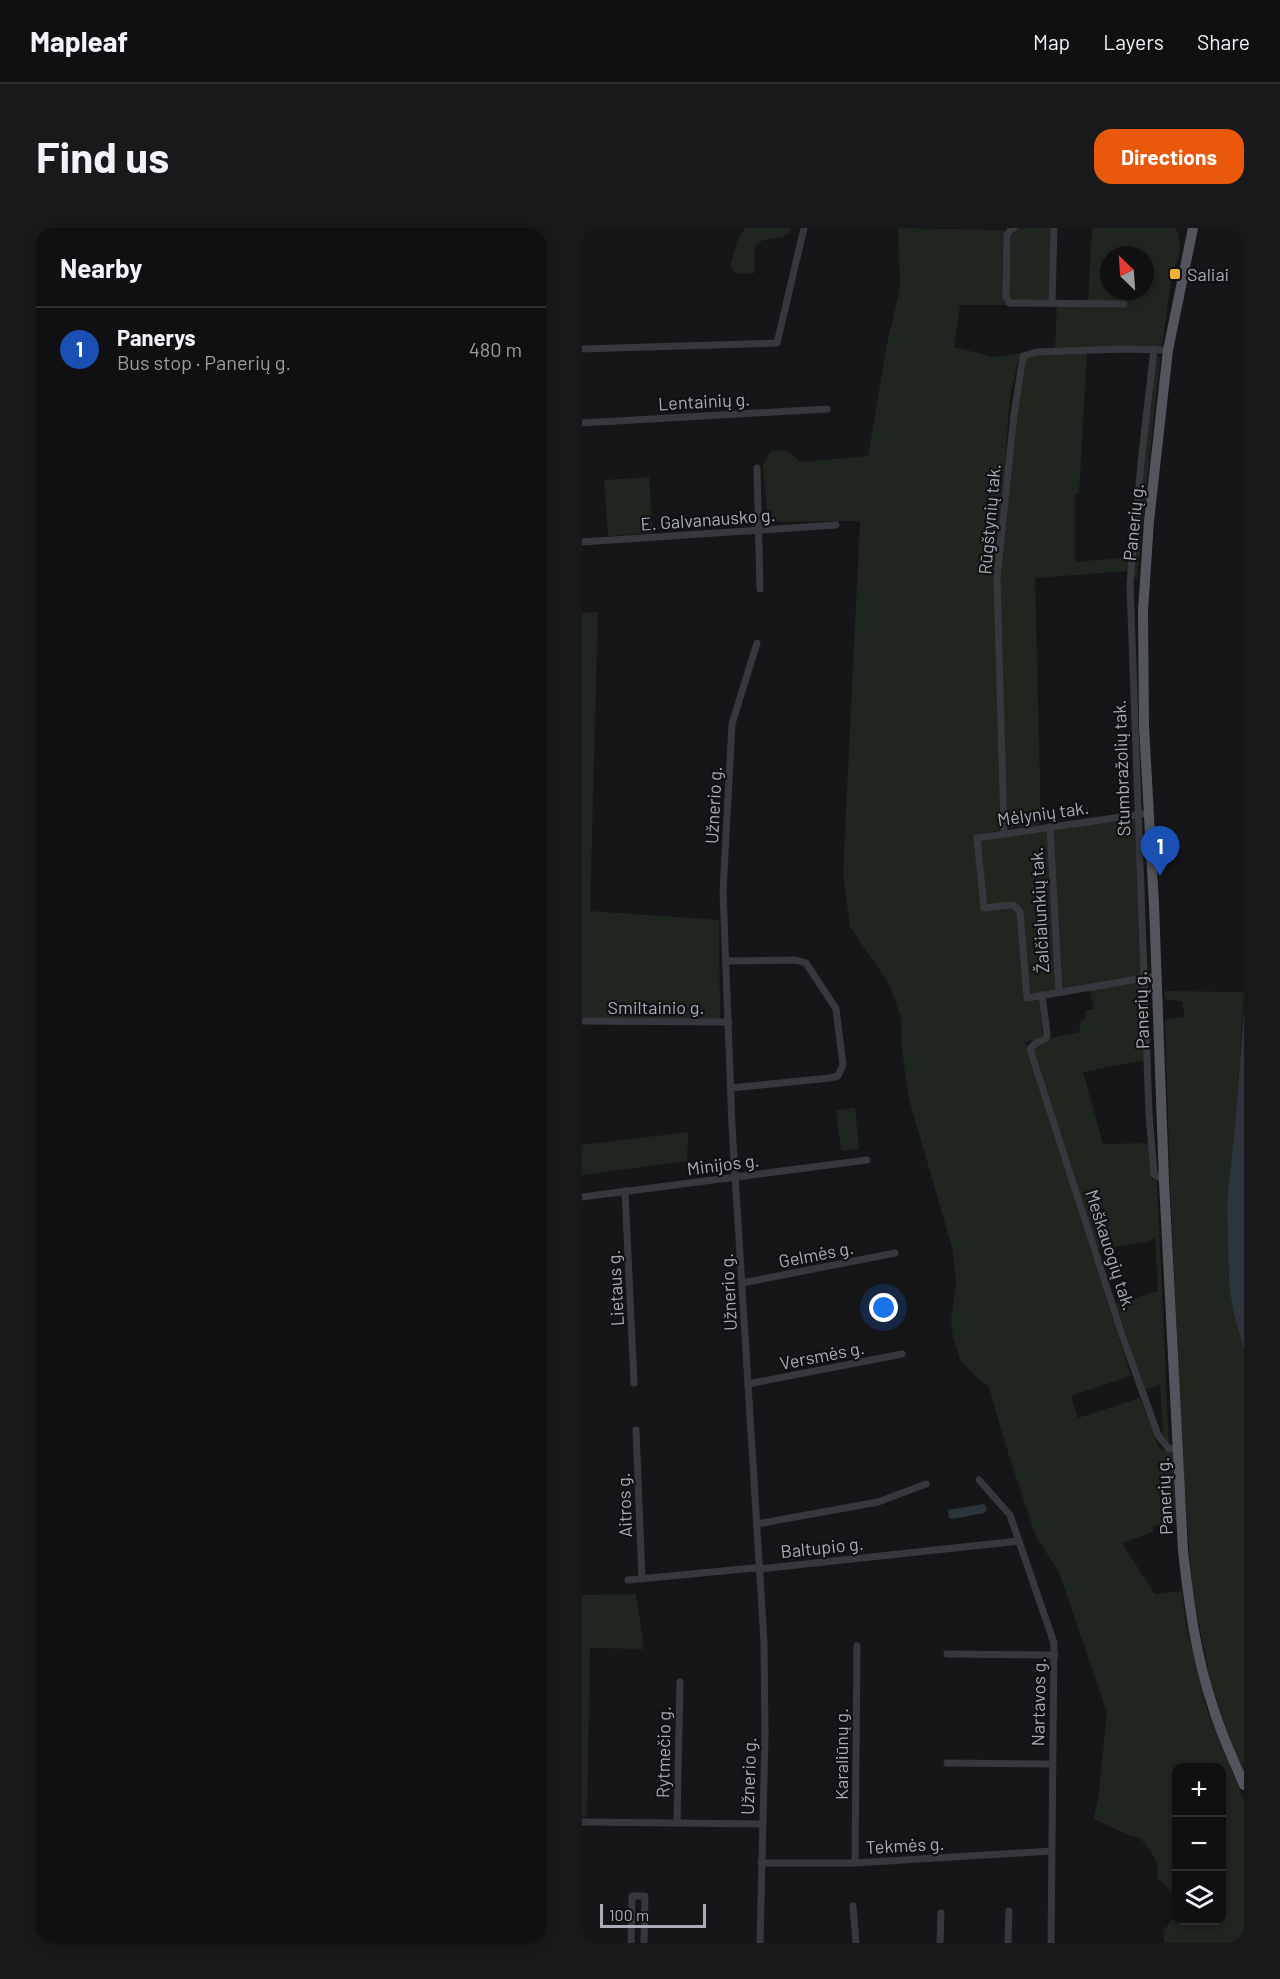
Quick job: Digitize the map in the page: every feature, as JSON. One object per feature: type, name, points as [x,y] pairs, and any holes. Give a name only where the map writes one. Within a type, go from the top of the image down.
[{"type":"main road","name":"Panerių g.","points":[[1192,233],[1168,350],[1143,584],[1143,814],[1154,905],[1151,978],[1183,1551],[1194,1629],[1212,1706],[1244,1785]]},
{"type":"street","points":[[582,349],[777,343],[804,228]]},
{"type":"street","points":[[1014,228],[1007,235],[1006,297],[1009,303],[1124,304]]},
{"type":"street","points":[[1052,303],[1054,228]]},
{"type":"street","points":[[1185,228],[1192,233]]},
{"type":"street","name":"Stumbražolių tak.","points":[[1143,814],[1130,583],[1154,349]]},
{"type":"street","name":"Rūgštynių tak.","points":[[1004,832],[997,578],[1014,415],[1023,356],[1036,351],[1168,350]]},
{"type":"street","name":"Lentainių g.","points":[[582,423],[827,409]]},
{"type":"street","points":[[757,468],[760,589]]},
{"type":"street","name":"E. Galvanausko g.","points":[[582,542],[836,525]]},
{"type":"street","name":"Užnerio g.","points":[[757,643],[732,724],[723,891],[731,1088],[764,1654],[765,1736],[760,1943]]},
{"type":"street","name":"Mėlynių tak.","points":[[1042,995],[1027,998],[1020,912],[1012,905],[984,908],[977,837],[1143,814]]},
{"type":"street","name":"Žalčialunkių tak.","points":[[1050,827],[1059,992]]},
{"type":"street","points":[[727,961],[796,960],[806,963],[836,1009],[843,1065],[838,1076],[831,1078],[731,1088]]},
{"type":"street","points":[[1042,995],[1151,978]]},
{"type":"street","name":"Meškauogių tak.","points":[[1042,995],[1046,1039],[1036,1043],[1030,1049],[1122,1335],[1158,1435],[1169,1449],[1178,1448]]},
{"type":"street","name":"Smiltainio g.","points":[[582,1021],[729,1022]]},
{"type":"street","name":"Minijos g.","points":[[582,1197],[867,1160]]},
{"type":"street","name":"Lietaus g.","points":[[625,1191],[634,1383]]},
{"type":"street","name":"Gelmės g.","points":[[742,1283],[895,1253]]},
{"type":"street","name":"Versmės g.","points":[[748,1384],[902,1354]]},
{"type":"street","name":"Aitros g.","points":[[636,1430],[642,1579]]},
{"type":"street","name":"Nartavos g.","points":[[979,1480],[1010,1515],[1054,1643],[1051,1943]]},
{"type":"street","points":[[757,1524],[878,1502],[926,1484]]},
{"type":"street","name":"Baltupio g.","points":[[628,1580],[760,1569],[1019,1541]]},
{"type":"street","name":"Karaliūnų g.","points":[[855,1863],[856,1646]]},
{"type":"street","points":[[947,1654],[1054,1655]]},
{"type":"street","name":"Rytmečio g.","points":[[677,1822],[680,1682]]},
{"type":"street","points":[[947,1763],[1052,1764]]},
{"type":"street","points":[[582,1822],[762,1824]]},
{"type":"street","name":"Tekmės g.","points":[[761,1863],[855,1863],[1051,1851]]},
{"type":"street","points":[[631,1943],[632,1896],[645,1896],[644,1943]]},
{"type":"street","points":[[853,1906],[855,1943]]},
{"type":"street","points":[[1008,1943],[1009,1911]]},
{"type":"street","points":[[940,1913],[940,1943]]},
{"type":"shaded area","points":[[745,228],[792,228],[785,236],[768,239],[758,244],[755,249],[753,274],[735,273],[730,266],[737,241]]},
{"type":"shaded area","points":[[898,228],[1004,230],[1003,300],[1006,305],[960,305],[954,347],[993,357],[1022,353],[1019,356],[1010,396],[995,590],[1000,830],[975,836],[981,909],[982,911],[1013,909],[1017,911],[1024,1001],[1039,999],[1043,1038],[1025,1042],[1131,1376],[1071,1396],[1078,1418],[1140,1398],[1159,1448],[1175,1454],[1178,1519],[1153,1526],[1153,1532],[1122,1543],[1155,1594],[1182,1591],[1186,1624],[1207,1710],[1244,1800],[1244,1943],[1164,1943],[1163,1931],[1172,1920],[1172,1925],[1226,1925],[1226,1763],[1172,1763],[1172,1891],[1157,1878],[1156,1860],[1139,1837],[1129,1835],[1094,1819],[1107,1713],[1059,1572],[1036,1537],[989,1387],[960,1360],[951,1320],[956,1284],[953,1251],[909,1099],[902,1051],[901,1018],[889,984],[850,927],[843,874],[860,521],[773,522],[767,515],[763,464],[771,451],[788,451],[802,462],[868,456],[886,348],[900,288]]},
{"type":"shaded area","points":[[1016,228],[1052,228],[1050,299],[1010,302],[1008,298],[1011,233]]},
{"type":"shaded area","points":[[1092,228],[1176,228],[1179,253],[1173,268],[1162,346],[1055,348],[1057,306],[1088,305]]},
{"type":"shaded area","points":[[1087,353],[1079,493],[1075,494],[1075,562],[1129,557],[1129,571],[1035,578],[1041,822],[1038,825],[1007,828],[1000,570],[1024,360],[1030,355]]},
{"type":"shaded area","points":[[1156,354],[1160,359],[1137,579],[1133,577]]},
{"type":"shaded area","points":[[649,477],[653,533],[608,536],[604,480]]},
{"type":"shaded area","points":[[598,612],[590,911],[719,920],[720,1019],[582,1018],[582,613]]},
{"type":"shaded area","points":[[1135,818],[1143,975],[1061,989],[1052,828]]},
{"type":"shaded area","points":[[1049,829],[1057,989],[1055,992],[1032,994],[1029,988],[1020,908],[986,906],[979,839]]},
{"type":"shaded area","points":[[1142,982],[1145,1060],[1083,1072],[1103,1144],[1149,1143],[1153,1179],[1157,1180],[1169,1446],[1163,1438],[1160,1385],[1144,1390],[1116,1304],[1158,1291],[1155,1237],[1148,1242],[1098,1249],[1034,1051],[1037,1046],[1049,1042],[1050,1038],[1080,1032],[1079,1022],[1086,1018],[1085,1011],[1094,1009],[1090,990]]},
{"type":"shaded area","points":[[1164,991],[1244,992],[1237,1104],[1227,1203],[1229,1284],[1244,1351],[1244,1774],[1224,1725],[1211,1683],[1192,1589],[1182,1449],[1165,1020],[1185,1017],[1182,1001],[1166,1000]]},
{"type":"shaded area","points":[[1244,1007],[1244,1351],[1229,1284],[1227,1203]]},
{"type":"shaded area","points":[[855,1108],[859,1149],[841,1151],[836,1110]]},
{"type":"shaded area","points":[[688,1132],[687,1161],[582,1175],[582,1145]]},
{"type":"shaded area","points":[[984,1504],[987,1509],[984,1513],[949,1518],[948,1510]]},
{"type":"shaded area","points":[[636,1594],[644,1649],[590,1648],[587,1817],[582,1817],[582,1595]]},
{"type":"place","name":"Saliai","points":[[1175,274]]},
{"type":"place","name":"Panerys","points":[[1160,876]]}]
